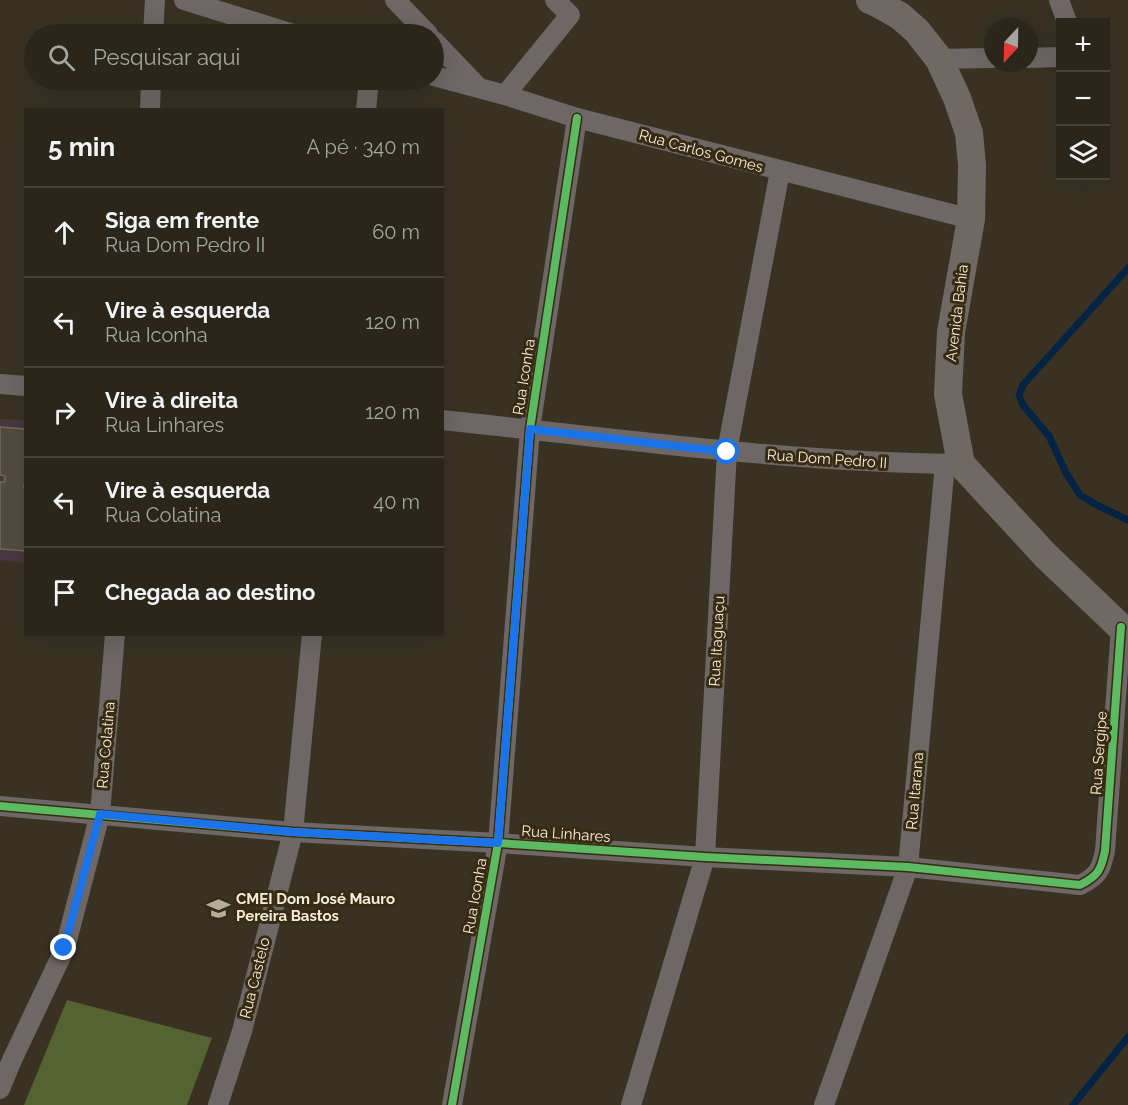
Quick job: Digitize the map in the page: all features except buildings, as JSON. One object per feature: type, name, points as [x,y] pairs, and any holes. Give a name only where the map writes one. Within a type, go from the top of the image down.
[{"type":"street","points":[[154,24],[155,0]]},
{"type":"street","points":[[184,0],[261,24]]},
{"type":"street","points":[[395,0],[418,24]]},
{"type":"street","points":[[505,96],[570,15],[555,0]]},
{"type":"street","name":"Avenida Bahia","points":[[870,0],[900,16],[917,31],[939,59],[957,98],[969,133],[972,165],[971,219],[951,332],[948,394],[953,464]]},
{"type":"street","points":[[1059,0],[1065,18]]},
{"type":"street","points":[[444,51],[479,88]]},
{"type":"street","points":[[1038,58],[1056,57]]},
{"type":"street","points":[[939,59],[984,58]]},
{"type":"street","name":"Rua Carlos Gomes","points":[[444,79],[577,118],[971,219]]},
{"type":"street","points":[[150,108],[151,90]]},
{"type":"street","points":[[366,108],[368,90]]},
{"type":"street","name":"Rua Iconha","points":[[452,1105],[498,843],[530,429],[577,118]]},
{"type":"street","name":"Rua Itaguaçu","points":[[632,1105],[705,857],[727,452],[780,171]]},
{"type":"street","points":[[0,384],[24,386]]},
{"type":"street","name":"Rua Dom Pedro II","points":[[444,420],[727,452],[892,463],[953,464]]},
{"type":"street","points":[[953,464],[1124,630]]},
{"type":"street","name":"Rua Itarana","points":[[824,1105],[908,867],[953,464]]},
{"type":"street","name":"Rua Sergipe","points":[[1093,878],[1101,868],[1105,851],[1124,630]]},
{"type":"street","name":"Rua Colatina","points":[[0,1089],[6,1060],[64,948],[100,814],[115,636]]},
{"type":"street","name":"Rua Castelo","points":[[218,1105],[242,1031],[293,832],[312,636]]},
{"type":"street","name":"Rua Linhares","points":[[0,806],[293,832],[908,867],[1080,885],[1093,878]]},
{"type":"shaded area","points":[[0,419],[24,420],[24,563],[0,560]]},
{"type":"green space","points":[[67,1000],[212,1038],[187,1105],[24,1105]]},
{"type":"waterway","points":[[1128,268],[1023,385],[1019,395],[1023,405],[1049,436],[1066,473],[1080,495],[1128,520]]},
{"type":"waterway","points":[[1073,1105],[1128,1037]]},
{"type":"cycle path","points":[[452,1105],[498,843],[530,429],[577,118]]},
{"type":"cycle path","points":[[0,806],[293,832],[908,867],[1080,885],[1098,872],[1105,851],[1121,627]]},
{"type":"place","name":"CMEI Dom José Mauro Pereira Bastos","points":[[218,908]]},
{"type":"route","points":[[64,948],[100,814],[293,832],[498,843],[530,429],[727,452]]}]
